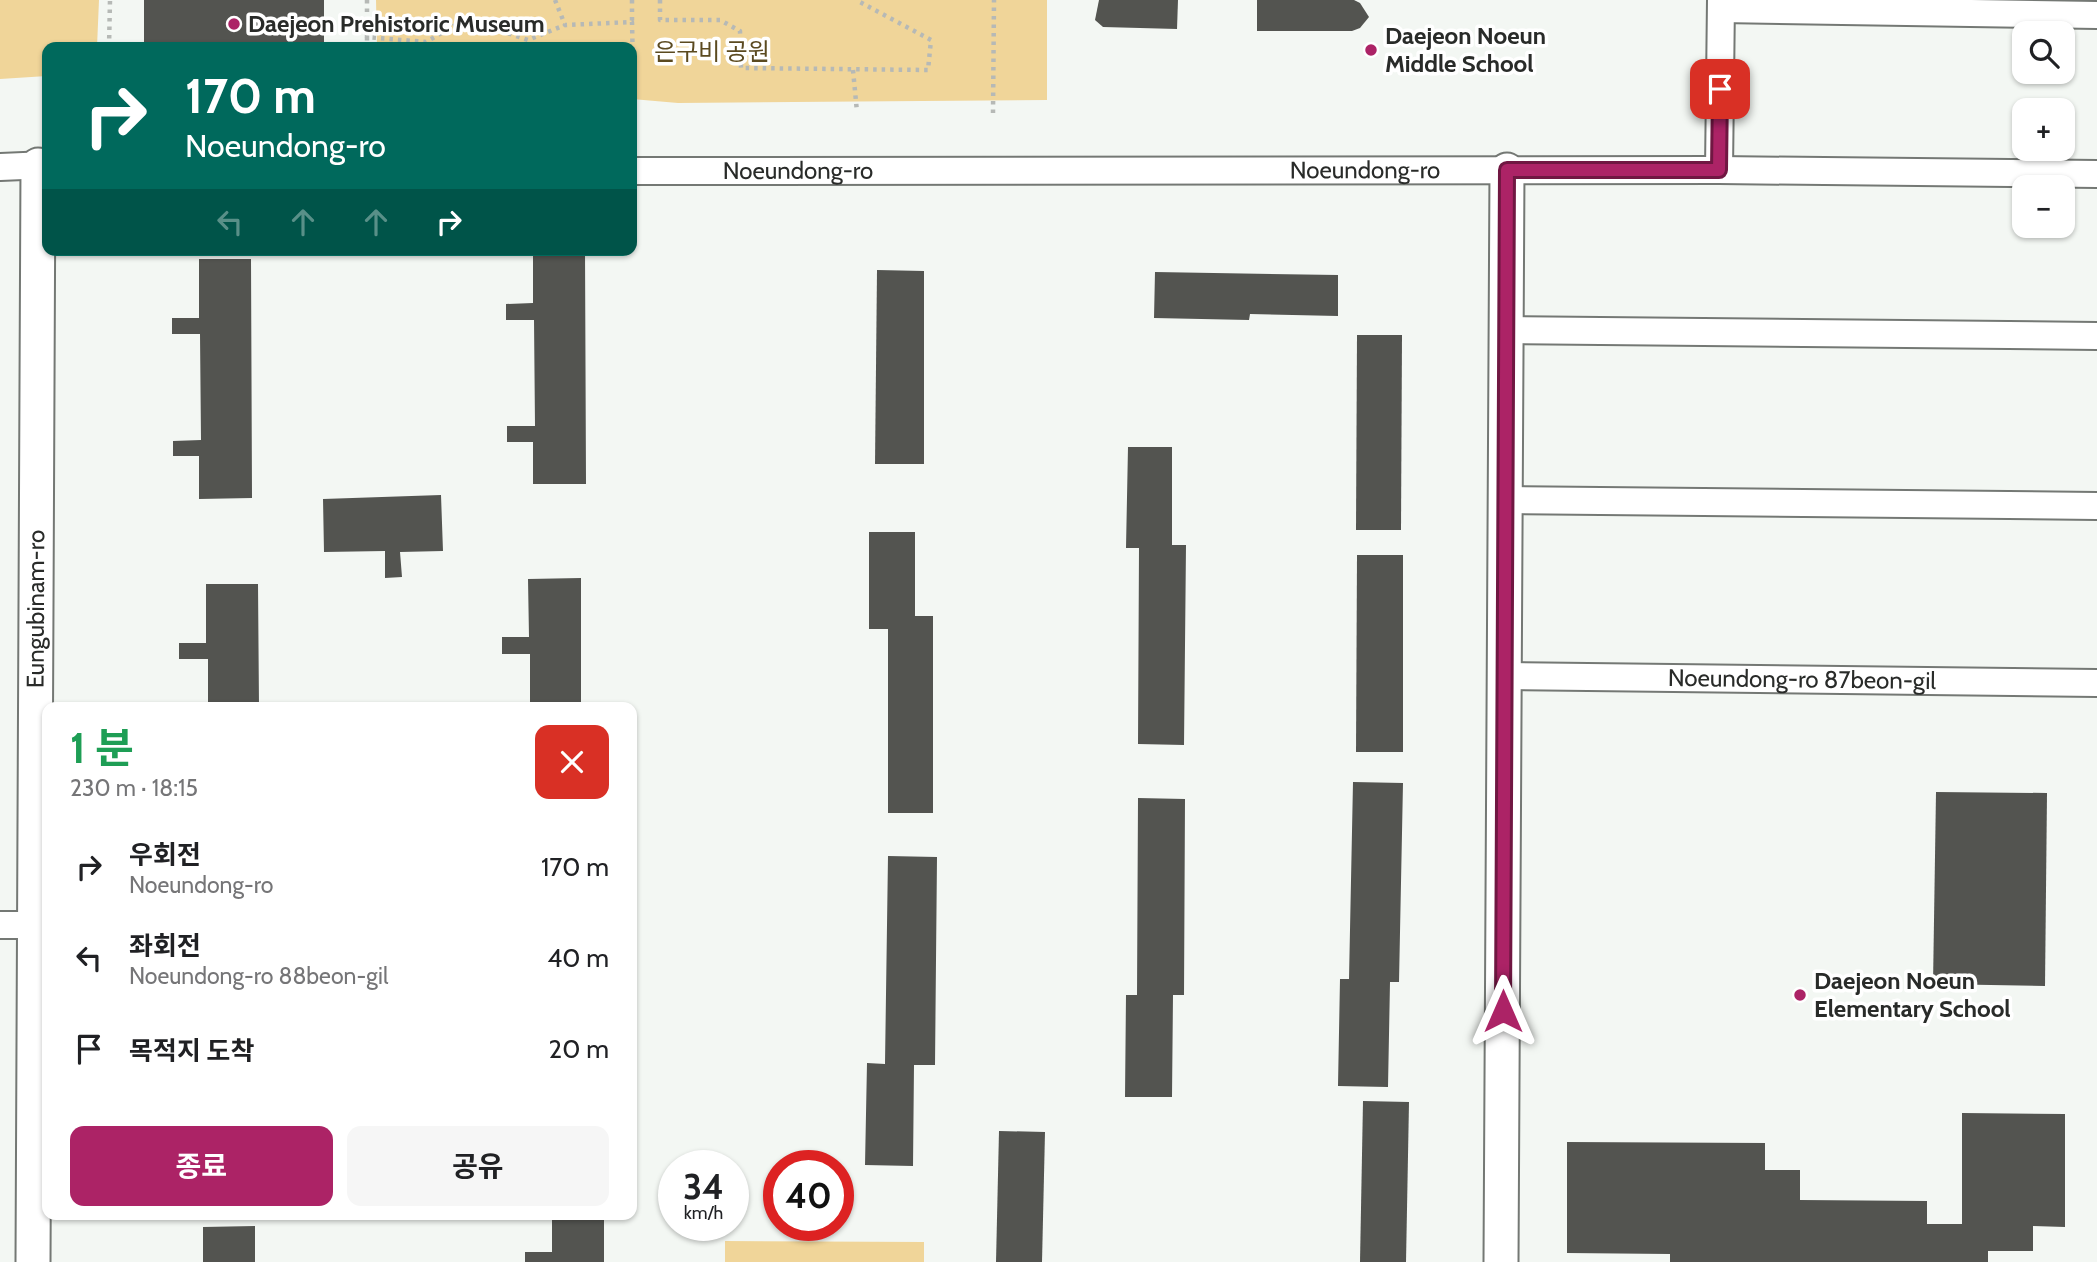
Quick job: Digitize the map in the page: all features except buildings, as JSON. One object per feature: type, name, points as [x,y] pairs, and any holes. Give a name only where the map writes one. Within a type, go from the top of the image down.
[{"type":"street","points":[[1719,170],[1721,5],[1916,7],[2097,15]]},
{"type":"street","points":[[0,167],[42,165]]},
{"type":"street","points":[[1501,1262],[1507,170]]},
{"type":"street","name":"Noeundong-ro","points":[[637,171],[1719,170],[2097,174]]},
{"type":"street","name":"Eungubinam-ro","points":[[33,1262],[42,256]]},
{"type":"street","points":[[1507,330],[2097,336]]},
{"type":"street","points":[[1506,500],[2097,506]]},
{"type":"street","name":"Noeundong-ro 87beon-gil","points":[[1504,676],[2097,684]]},
{"type":"street","points":[[0,925],[35,925]]},
{"type":"path","points":[[109,42],[110,0]]},
{"type":"path","points":[[367,0],[368,42]]},
{"type":"path","points":[[555,0],[565,25]]},
{"type":"path","points":[[632,0],[632,42]]},
{"type":"path","points":[[660,0],[660,20],[720,20],[740,31],[741,68],[928,70],[931,40],[856,0]]},
{"type":"path","points":[[993,113],[994,0]]},
{"type":"path","points":[[367,37],[426,42],[466,19],[528,40],[565,25],[632,22]]},
{"type":"path","points":[[853,70],[857,112]]},
{"type":"green space","points":[[0,0],[99,0],[97,42],[42,42],[42,76],[0,79]]},
{"type":"green space","name":"은구비 공원","points":[[376,0],[1047,0],[1047,100],[678,103],[637,99],[637,42],[377,42]]},
{"type":"green space","points":[[725,1241],[924,1242],[924,1262],[725,1262]]},
{"type":"place","name":"Daejeon Prehistoric Museum","points":[[234,24]]},
{"type":"place","name":"Daejeon Noeun Middle School","points":[[1371,50]]},
{"type":"place","name":"Daejeon Noeun Elementary School","points":[[1800,995]]},
{"type":"route","points":[[1503,1011],[1507,170],[1719,170],[1720,89]]}]
